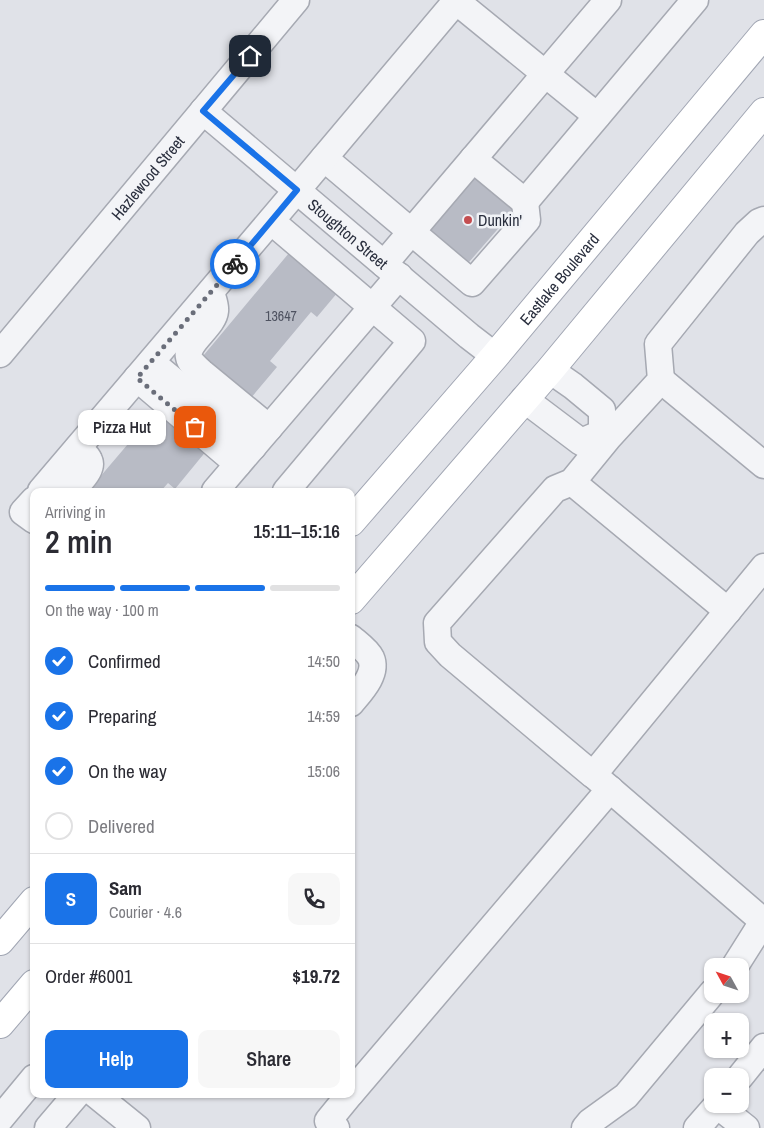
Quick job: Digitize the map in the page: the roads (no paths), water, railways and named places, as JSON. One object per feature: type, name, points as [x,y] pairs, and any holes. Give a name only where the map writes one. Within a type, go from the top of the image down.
[{"type":"main road","name":"Eastlake Boulevard","points":[[355,517],[495,356],[764,34]]},
{"type":"main road","points":[[355,595],[550,370],[764,112]]},
{"type":"main road","points":[[0,941],[30,906]]},
{"type":"main road","points":[[0,1024],[30,989]]},
{"type":"street","name":"Hazlewood Street","points":[[0,354],[296,0]]},
{"type":"street","points":[[218,488],[372,307],[411,232],[608,0]]},
{"type":"street","points":[[525,202],[695,0]]},
{"type":"street","points":[[44,488],[457,1],[597,116]]},
{"type":"street","name":"Stoughton Street","points":[[203,111],[495,356]]},
{"type":"street","points":[[324,158],[472,284],[527,220],[525,202],[473,159]]},
{"type":"street","points":[[764,220],[747,233],[658,344],[661,380],[764,465]]},
{"type":"street","points":[[271,221],[412,341],[289,488]]},
{"type":"street","points":[[211,292],[216,310],[213,318],[190,348],[188,356],[253,446]]},
{"type":"street","points":[[144,370],[253,446]]},
{"type":"street","points":[[550,370],[602,410],[605,436]]},
{"type":"street","points":[[661,380],[605,436],[572,482],[554,489],[437,623],[438,642],[450,655],[764,921],[741,958]]},
{"type":"street","points":[[524,399],[581,442],[605,436]]},
{"type":"street","points":[[74,488],[90,470],[91,463],[78,448]]},
{"type":"street","points":[[572,482],[728,611]]},
{"type":"street","points":[[30,504],[23,512],[30,517]]},
{"type":"street","points":[[355,1088],[601,782],[728,611],[764,567]]},
{"type":"street","points":[[355,642],[372,660],[372,672],[366,685],[355,698]]},
{"type":"street","points":[[585,1128],[590,1122],[626,1096],[704,1003]]},
{"type":"street","points":[[747,1068],[764,1048]]},
{"type":"street","points":[[0,1119],[30,1083]]},
{"type":"street","points":[[48,1128],[79,1098]]},
{"type":"street","points":[[85,1098],[113,1128]]},
{"type":"street","points":[[87,1098],[137,1128]]},
{"type":"street","points":[[328,1126],[348,1098]]},
{"type":"street","points":[[697,1128],[710,1113]]},
{"type":"street","points":[[728,1113],[746,1128]]},
{"type":"place","name":"Dunkin'","points":[[468,220]]},
{"type":"place","name":"Pizza Hut","points":[[195,427]]}]
